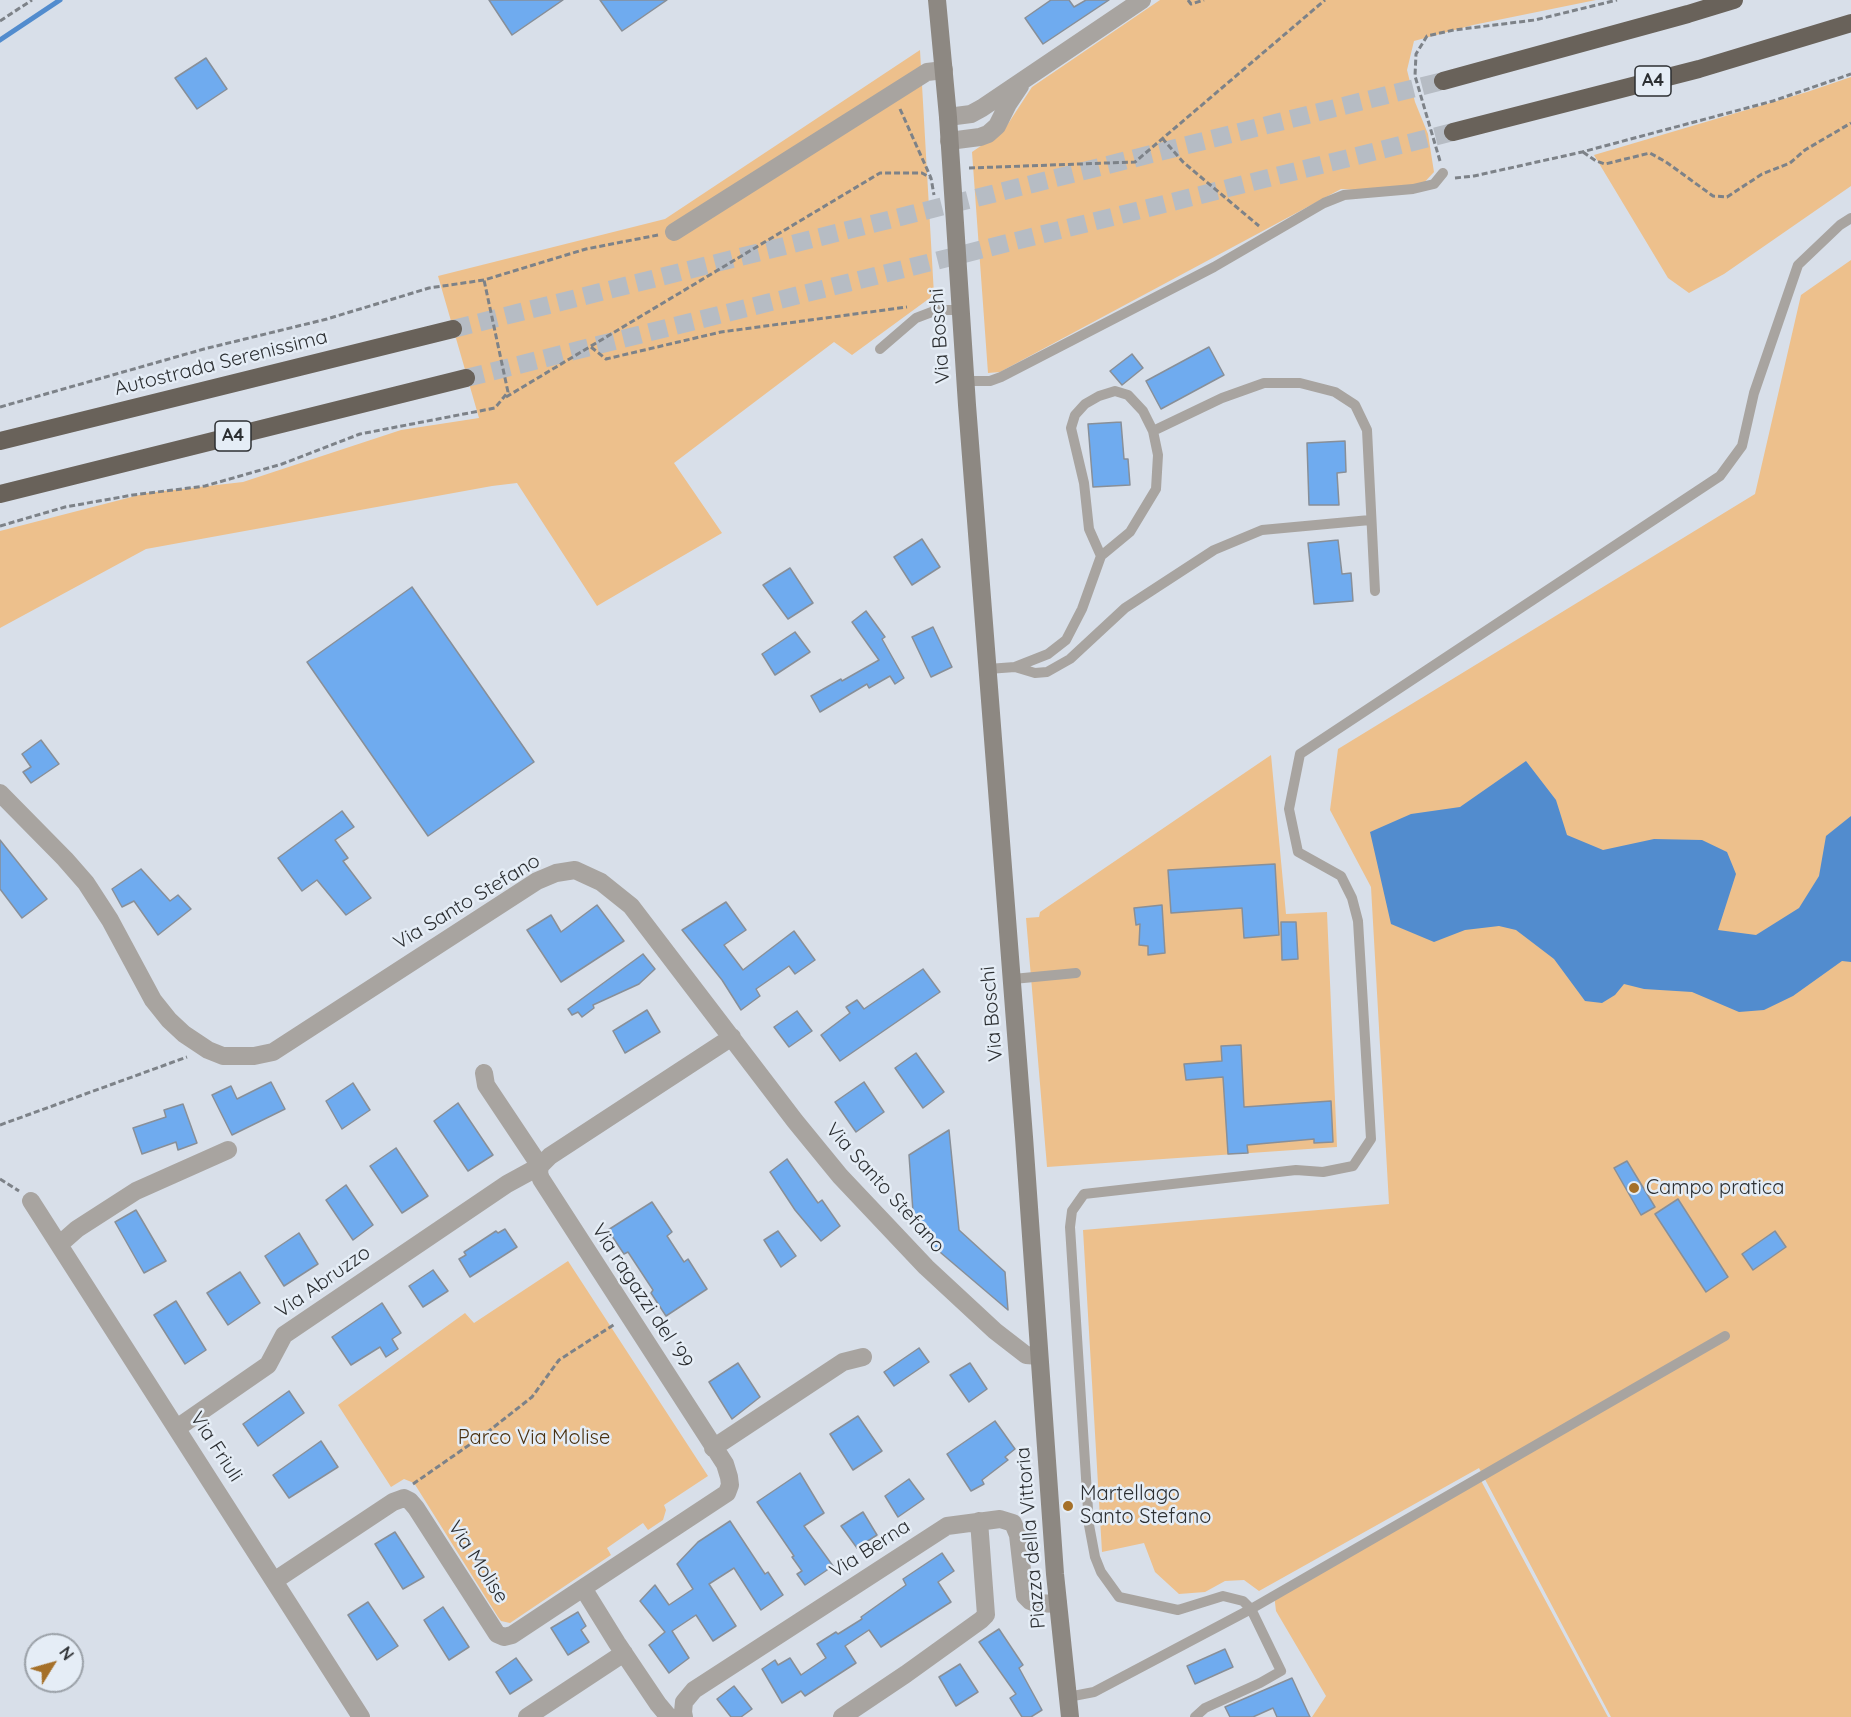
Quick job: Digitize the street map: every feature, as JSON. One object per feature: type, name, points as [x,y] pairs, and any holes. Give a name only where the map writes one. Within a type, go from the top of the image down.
[{"type":"highway","points":[[1443,81],[1688,15],[1734,0]]},
{"type":"highway","name":"A4","points":[[1453,132],[1699,69],[1851,23]]},
{"type":"highway","name":"Autostrada Serenissima","points":[[0,441],[453,329]]},
{"type":"highway","name":"A4","points":[[0,494],[466,378]]},
{"type":"main road","name":"Via Boschi","points":[[937,0],[948,117],[966,381],[1013,979],[1039,1356]]},
{"type":"main road","name":"Piazza della Vittoria","points":[[1039,1356],[1058,1604],[1070,1717]]},
{"type":"street","points":[[948,117],[971,114],[1142,0]]},
{"type":"street","points":[[674,232],[927,72],[944,70]]},
{"type":"street","points":[[949,141],[988,134],[997,126],[1024,80]]},
{"type":"street","name":"Via Santo Stefano","points":[[0,793],[65,858],[86,883],[110,920],[153,1000],[169,1020],[184,1034],[208,1050],[223,1056],[254,1056],[273,1052],[537,881],[556,873],[575,870],[601,882],[631,906],[840,1176],[926,1267],[995,1331],[1026,1355],[1039,1356]]},
{"type":"street","points":[[540,1166],[550,1156],[732,1037]]},
{"type":"street","name":"Via ragazzi del '99","points":[[484,1073],[486,1085],[540,1166],[541,1179],[724,1464],[729,1477],[730,1485],[727,1493],[583,1588]]},
{"type":"street","points":[[60,1244],[77,1229],[136,1191],[228,1150]]},
{"type":"street","name":"Via Abruzzo","points":[[177,1428],[268,1365],[284,1335],[507,1184],[540,1166]]},
{"type":"street","name":"Via Friuli","points":[[32,1202],[362,1717]]},
{"type":"street","points":[[713,1448],[843,1362],[863,1357]]},
{"type":"street","points":[[274,1581],[393,1502],[404,1498]]},
{"type":"street","name":"Via Molise","points":[[404,1498],[416,1508],[497,1634],[504,1637],[512,1635],[583,1588]]},
{"type":"street","name":"Via Berna","points":[[684,1717],[684,1702],[694,1690],[947,1526],[1000,1519],[1013,1523],[1018,1535],[1025,1596],[1035,1603],[1058,1604]]},
{"type":"street","points":[[842,1717],[906,1674],[986,1615],[979,1521]]},
{"type":"street","points":[[583,1588],[624,1653],[669,1717]]},
{"type":"street","points":[[527,1717],[624,1653]]},
{"type":"lane","points":[[966,381],[990,381],[1001,377],[1214,267],[1324,203],[1344,195],[1413,189],[1434,184],[1443,173]]},
{"type":"lane","points":[[1195,1717],[1205,1708],[1281,1671],[1251,1609],[1243,1601],[1223,1596],[1178,1610],[1119,1597],[1101,1572],[1095,1557],[1089,1525],[1070,1227],[1072,1211],[1084,1194],[1296,1170],[1323,1172],[1353,1166],[1371,1139],[1358,921],[1352,898],[1341,876],[1298,852],[1289,809],[1300,754],[1720,476],[1742,447],[1754,393],[1798,265],[1840,225],[1851,218]]},
{"type":"lane","points":[[880,349],[916,318],[938,310],[961,309]]},
{"type":"lane","points":[[1153,431],[1222,398],[1264,383],[1300,383],[1335,392],[1355,405],[1367,430],[1375,591]]},
{"type":"lane","points":[[1015,668],[1048,654],[1066,639],[1082,609],[1101,556],[1130,532],[1156,489],[1158,455],[1153,431],[1143,411],[1128,395],[1115,391],[1085,404],[1075,415],[1071,428],[1084,483],[1089,529],[1101,556]]},
{"type":"lane","points":[[988,669],[1015,668],[1035,674],[1047,672],[1070,659],[1125,608],[1214,550],[1262,530],[1370,520]]},
{"type":"lane","points":[[1013,979],[1076,973]]},
{"type":"lane","points":[[1068,1696],[1094,1692],[1251,1609],[1725,1336]]},
{"type":"path","points":[[0,21],[32,0]]},
{"type":"path","points":[[1188,0],[1191,4],[1204,0]]},
{"type":"path","points":[[968,168],[1135,162],[1325,0]]},
{"type":"path","points":[[1443,173],[1458,179],[1582,152],[1773,101],[1851,74]]},
{"type":"path","points":[[893,94],[931,178],[935,202]]},
{"type":"path","points":[[1582,152],[1605,164],[1650,153],[1713,196],[1727,197],[1762,174],[1790,163],[1805,150],[1851,123]]},
{"type":"path","points":[[1162,138],[1183,162],[1269,235]]},
{"type":"path","points":[[0,526],[65,507],[205,486],[282,464],[360,434],[495,408],[505,398],[880,173],[922,173],[931,178]]},
{"type":"path","points":[[0,407],[204,349],[327,319],[429,288],[484,280],[586,249],[674,232]]},
{"type":"path","points":[[484,280],[508,392],[505,398]]},
{"type":"path","points":[[591,347],[606,359],[721,332],[906,307],[914,302]]},
{"type":"path","points":[[0,1125],[208,1050]]},
{"type":"path","points":[[404,1498],[410,1486],[442,1465],[532,1397],[558,1360],[612,1327]]},
{"type":"green space","points":[[1160,0],[1596,0],[1473,25],[1414,41],[1407,70],[1415,102],[1428,134],[1434,172],[1420,187],[1389,192],[1341,189],[1000,372],[988,373],[972,152],[1004,130],[1032,87]]},
{"type":"green space","points":[[920,50],[934,295],[852,355],[834,342],[674,463],[722,533],[597,606],[517,483],[492,486],[146,549],[0,628],[0,531],[147,493],[243,482],[401,430],[479,418],[438,276],[665,219]]},
{"type":"green space","points":[[1851,77],[1851,186],[1724,274],[1689,293],[1668,278],[1594,155]]},
{"type":"green space","points":[[1851,260],[1851,1717],[1611,1717],[1479,1468],[1259,1591],[1244,1580],[1225,1581],[1205,1592],[1179,1594],[1155,1572],[1144,1543],[1102,1552],[1083,1230],[1389,1204],[1371,887],[1330,810],[1338,749],[1755,494],[1801,295]]},
{"type":"green space","points":[[1271,755],[1286,914],[1327,912],[1337,1147],[1047,1167],[1026,918],[1039,917],[1040,912]]},
{"type":"green space","name":"Parco Via Molise","points":[[568,1261],[708,1476],[664,1505],[666,1510],[663,1520],[648,1530],[643,1523],[607,1548],[611,1555],[510,1623],[501,1621],[498,1617],[414,1483],[404,1479],[391,1487],[338,1405],[465,1313],[474,1323]]},
{"type":"green space","points":[[1478,1475],[1608,1717],[1312,1717],[1326,1696],[1276,1611],[1274,1594]]},
{"type":"water","points":[[1526,761],[1556,800],[1567,835],[1603,850],[1654,839],[1702,840],[1727,852],[1736,874],[1718,930],[1756,935],[1799,908],[1819,876],[1826,836],[1851,816],[1851,962],[1842,961],[1793,996],[1764,1010],[1739,1012],[1692,992],[1644,989],[1624,984],[1615,995],[1602,1003],[1585,1001],[1554,959],[1516,930],[1499,926],[1465,930],[1434,942],[1391,924],[1370,832],[1411,814],[1460,807]]},
{"type":"building","points":[[489,0],[563,0],[512,35]]},
{"type":"building","points":[[600,0],[667,0],[622,31]]},
{"type":"building","points":[[1051,0],[1069,0],[1074,7],[1086,0],[1109,0],[1043,44],[1025,18]]},
{"type":"building","points":[[206,58],[227,89],[197,109],[175,78]]},
{"type":"building","points":[[1209,347],[1224,375],[1161,409],[1146,381]]},
{"type":"building","points":[[1132,354],[1143,368],[1122,385],[1110,371]]},
{"type":"building","points":[[1121,422],[1124,459],[1128,459],[1130,485],[1093,487],[1088,424]]},
{"type":"building","points":[[1345,441],[1346,472],[1337,473],[1339,505],[1309,505],[1307,443]]},
{"type":"building","points":[[922,539],[940,567],[912,585],[894,557]]},
{"type":"building","points":[[1338,540],[1342,574],[1351,573],[1353,601],[1314,604],[1308,543]]},
{"type":"building","points":[[790,568],[813,603],[788,619],[763,585]]},
{"type":"building","points":[[412,587],[534,762],[428,836],[307,662]]},
{"type":"building","points":[[866,611],[885,637],[882,639],[904,678],[895,684],[890,676],[869,688],[867,684],[820,712],[811,696],[879,660],[852,622]]},
{"type":"building","points":[[933,627],[952,667],[931,677],[912,637]]},
{"type":"building","points":[[795,632],[810,652],[775,675],[762,654]]},
{"type":"building","points":[[41,740],[59,764],[31,783],[23,772],[31,767],[22,754]]},
{"type":"building","points":[[342,811],[354,827],[335,840],[348,858],[343,861],[371,898],[346,915],[317,880],[302,891],[278,858]]},
{"type":"building","points":[[0,840],[47,899],[22,918],[0,889]]},
{"type":"building","points":[[1275,864],[1279,935],[1244,938],[1242,908],[1171,913],[1168,870]]},
{"type":"building","points":[[141,869],[170,901],[178,895],[191,909],[158,935],[134,901],[122,907],[112,889]]},
{"type":"building","points":[[726,902],[746,930],[724,945],[743,970],[794,931],[815,960],[795,974],[789,966],[756,989],[760,996],[741,1010],[722,980],[682,930]]},
{"type":"building","points":[[597,905],[624,941],[561,982],[527,930],[551,915],[561,932]]},
{"type":"building","points":[[1162,905],[1165,953],[1148,955],[1148,946],[1139,945],[1140,924],[1136,925],[1134,908]]},
{"type":"building","points":[[1281,922],[1296,922],[1298,959],[1282,960]]},
{"type":"building","points":[[643,954],[655,969],[639,984],[593,1005],[594,1008],[582,1017],[578,1012],[572,1015],[568,1009]]},
{"type":"building","points":[[923,969],[940,992],[840,1061],[821,1035],[850,1013],[846,1007],[857,1000],[864,1009]]},
{"type":"building","points":[[647,1010],[660,1032],[625,1053],[613,1031]]},
{"type":"building","points":[[797,1011],[812,1031],[789,1047],[774,1027]]},
{"type":"building","points":[[1241,1045],[1244,1107],[1331,1101],[1333,1142],[1314,1143],[1314,1139],[1247,1145],[1248,1153],[1228,1154],[1223,1077],[1186,1080],[1184,1064],[1222,1061],[1221,1046]]},
{"type":"building","points":[[916,1053],[944,1092],[923,1108],[895,1068]]},
{"type":"building","points":[[271,1082],[285,1109],[232,1135],[212,1095],[231,1086],[237,1099]]},
{"type":"building","points":[[864,1082],[884,1112],[856,1132],[835,1102]]},
{"type":"building","points":[[353,1083],[370,1110],[342,1129],[326,1101]]},
{"type":"building","points":[[458,1103],[493,1155],[468,1171],[434,1121]]},
{"type":"building","points":[[183,1104],[197,1143],[178,1150],[176,1142],[142,1154],[133,1128],[166,1117],[164,1110]]},
{"type":"building","points":[[949,1130],[959,1230],[1005,1272],[1008,1310],[934,1247],[923,1225],[914,1226],[909,1155]]},
{"type":"building","points":[[396,1148],[428,1196],[402,1213],[370,1166]]},
{"type":"building","points":[[787,1159],[818,1203],[822,1200],[840,1226],[821,1241],[795,1210],[770,1172]]},
{"type":"building","name":"Campo pratica","points":[[1627,1161],[1655,1207],[1641,1215],[1614,1168]]},
{"type":"building","points":[[346,1185],[373,1225],[353,1240],[326,1200]]},
{"type":"building","points":[[1678,1199],[1728,1277],[1706,1292],[1655,1214]]},
{"type":"building","points":[[652,1202],[672,1232],[667,1236],[684,1262],[688,1259],[707,1289],[666,1316],[651,1293],[653,1290],[628,1252],[624,1254],[608,1230]]},
{"type":"building","points":[[136,1210],[166,1261],[144,1273],[115,1222]]},
{"type":"building","points":[[505,1229],[517,1247],[470,1277],[459,1259],[466,1255],[464,1252],[496,1231],[498,1233]]},
{"type":"building","points":[[778,1231],[796,1256],[781,1267],[764,1240]]},
{"type":"building","points":[[1775,1231],[1786,1247],[1753,1270],[1742,1254]]},
{"type":"building","points":[[299,1233],[318,1264],[284,1286],[265,1256]]},
{"type":"building","points":[[433,1270],[448,1291],[423,1307],[409,1286]]},
{"type":"building","points":[[240,1272],[260,1303],[228,1325],[207,1293]]},
{"type":"building","points":[[176,1301],[206,1350],[185,1364],[154,1315]]},
{"type":"building","points":[[382,1303],[401,1333],[392,1339],[398,1349],[386,1357],[380,1347],[351,1365],[332,1337]]},
{"type":"building","points":[[919,1348],[929,1362],[894,1386],[884,1372]]},
{"type":"building","points":[[738,1363],[760,1397],[732,1419],[709,1382]]},
{"type":"building","points":[[970,1363],[987,1389],[969,1402],[950,1375]]},
{"type":"building","points":[[289,1391],[304,1413],[258,1446],[243,1424]]},
{"type":"building","points":[[858,1416],[882,1451],[853,1470],[830,1434]]},
{"type":"building","points":[[995,1421],[1015,1449],[1005,1457],[1008,1460],[982,1480],[984,1484],[971,1491],[947,1454]]},
{"type":"building","points":[[321,1441],[338,1467],[289,1498],[273,1475]]},
{"type":"building","points":[[800,1473],[824,1513],[804,1526],[833,1566],[805,1585],[797,1574],[802,1571],[792,1557],[794,1556],[757,1502]]},
{"type":"building","points":[[909,1479],[924,1499],[898,1517],[885,1496]]},
{"type":"building","points":[[863,1512],[877,1535],[857,1548],[841,1526]]},
{"type":"building","points":[[730,1521],[765,1574],[768,1572],[783,1595],[761,1610],[734,1568],[709,1584],[736,1626],[713,1641],[696,1615],[672,1631],[689,1658],[669,1673],[649,1645],[665,1632],[640,1601],[655,1585],[669,1605],[693,1589],[677,1564],[698,1542]]},
{"type":"building","points":[[395,1532],[424,1577],[403,1589],[375,1544]]},
{"type":"building","points":[[942,1553],[954,1571],[938,1582],[951,1602],[881,1647],[869,1630],[845,1646],[856,1663],[805,1696],[801,1691],[782,1703],[762,1669],[775,1660],[778,1665],[790,1658],[801,1675],[826,1658],[817,1644],[862,1619],[861,1617],[906,1585],[903,1579]]},
{"type":"building","points":[[368,1602],[398,1646],[377,1660],[348,1615]]},
{"type":"building","points":[[443,1607],[469,1647],[449,1660],[424,1620]]},
{"type":"building","points":[[578,1612],[586,1626],[581,1630],[589,1642],[568,1655],[551,1628]]},
{"type":"building","points":[[999,1629],[1023,1665],[1019,1668],[1042,1710],[1031,1717],[1022,1717],[1010,1698],[1016,1694],[979,1642]]},
{"type":"building","points":[[1225,1649],[1233,1667],[1195,1684],[1187,1666]]},
{"type":"building","points":[[516,1658],[532,1680],[510,1694],[496,1672]]},
{"type":"building","points":[[960,1664],[978,1692],[956,1706],[939,1677]]},
{"type":"building","points":[[1292,1678],[1310,1717],[1277,1717],[1273,1708],[1253,1717],[1230,1717],[1225,1707]]},
{"type":"building","points":[[734,1686],[752,1709],[741,1717],[731,1717],[717,1699]]},
{"type":"waterway","points":[[0,40],[60,0]]},
{"type":"tunnel","points":[[453,329],[1443,81]]},
{"type":"tunnel","points":[[466,378],[1453,132]]},
{"type":"place","name":"Campo pratica","points":[[1634,1188]]},
{"type":"place","name":"Martellago Santo Stefano","points":[[1068,1506]]}]
